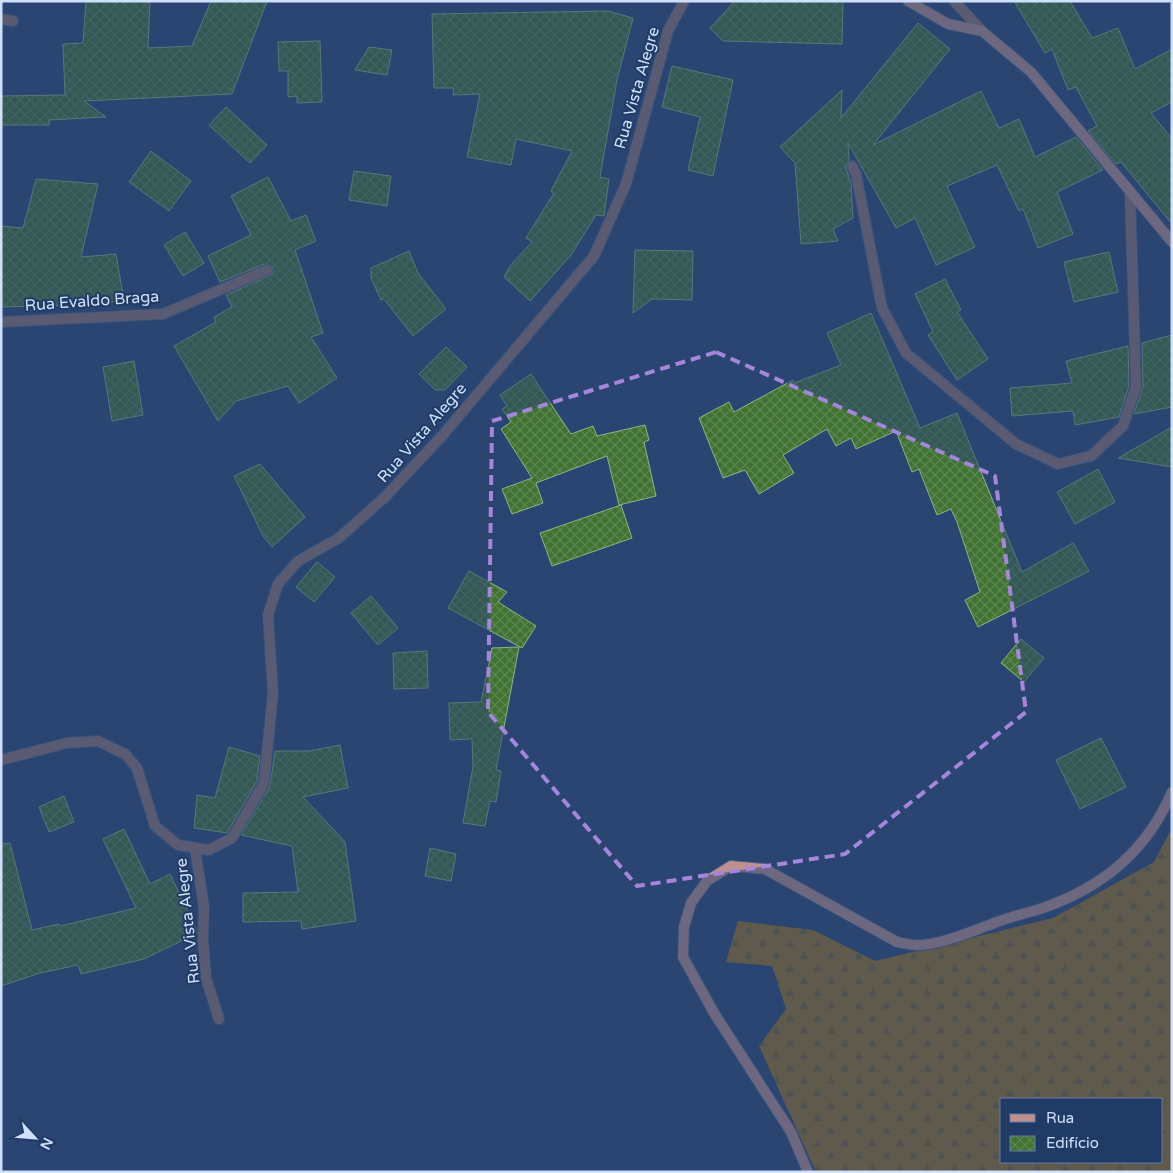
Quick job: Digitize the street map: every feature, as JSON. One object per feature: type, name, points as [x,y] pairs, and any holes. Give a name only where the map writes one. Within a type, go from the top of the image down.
[{"type":"street","name":"Rua Vista Alegre","points":[[1,760],[67,743],[98,741],[125,754],[137,768],[155,826],[178,845],[209,850],[232,838],[264,783],[273,693],[268,615],[278,584],[298,561],[339,538],[385,498],[442,436],[594,256],[626,184],[668,31],[684,1]]},
{"type":"street","points":[[908,1],[948,24],[982,31]]},
{"type":"street","points":[[954,1],[982,31],[1031,72],[1172,242]]},
{"type":"street","points":[[1,19],[13,20]]},
{"type":"street","points":[[852,166],[856,174],[882,308],[906,353],[1016,444],[1058,464],[1091,456],[1123,426],[1136,386],[1130,192]]},
{"type":"street","name":"Rua Evaldo Braga","points":[[1,322],[163,314],[267,270]]},
{"type":"street","points":[[808,1172],[791,1132],[714,1013],[683,957],[684,927],[691,903],[707,881],[731,866],[765,869],[898,942],[917,945],[956,937],[1041,909],[1092,887],[1134,854],[1163,812],[1172,792]]},
{"type":"street","name":"Rua Vista Alegre","points":[[195,848],[204,907],[203,940],[206,978],[220,1019]]},
{"type":"highlighted area","points":[[716,352],[995,476],[1026,712],[845,854],[637,886],[488,712],[492,421]]},
{"type":"green space","points":[[1172,828],[1172,1172],[816,1172],[759,1046],[786,1009],[772,966],[726,962],[738,921],[813,930],[875,961],[1053,918],[1154,862]]},
{"type":"building","points":[[86,1],[150,1],[148,48],[192,46],[211,1],[267,1],[232,94],[84,101],[106,117],[49,120],[49,125],[1,125],[1,96],[65,95],[63,44],[83,43]]},
{"type":"building","points":[[735,1],[843,1],[842,44],[723,41],[710,28]]},
{"type":"building","points":[[1014,1],[1070,1],[1092,38],[1118,28],[1135,69],[1172,49],[1172,102],[1151,113],[1172,139],[1172,224],[1121,162],[1116,164],[1088,131],[1097,126],[1076,87],[1068,90],[1052,49],[1045,53]]},
{"type":"building","points":[[608,11],[633,18],[617,80],[600,177],[609,179],[604,216],[596,215],[571,255],[530,301],[504,277],[510,266],[532,242],[526,238],[554,193],[551,191],[572,151],[516,139],[511,165],[467,157],[480,94],[453,95],[454,88],[434,88],[432,14]]},
{"type":"building","points":[[918,23],[950,49],[873,145],[981,91],[999,128],[1019,119],[1035,157],[1076,137],[1103,170],[1057,192],[1073,234],[1038,248],[1023,209],[1019,211],[997,165],[947,186],[975,247],[936,265],[915,218],[896,228],[848,143],[849,160],[845,166],[851,183],[853,218],[833,229],[838,241],[801,244],[795,163],[780,147],[842,90],[841,118]]},
{"type":"building","points":[[320,41],[322,102],[297,103],[297,96],[288,97],[288,71],[279,71],[278,42]]},
{"type":"building","points":[[369,47],[392,50],[387,75],[355,70]]},
{"type":"building","points":[[672,66],[733,80],[713,176],[688,170],[700,117],[662,107]]},
{"type":"building","points":[[226,107],[267,145],[250,163],[209,125]]},
{"type":"building","points":[[151,151],[191,181],[169,211],[129,182]]},
{"type":"building","points":[[354,171],[391,176],[387,206],[349,200]]},
{"type":"building","points":[[268,177],[291,221],[306,215],[316,241],[295,250],[323,333],[311,337],[337,378],[299,403],[288,386],[236,401],[218,421],[174,346],[216,322],[214,317],[232,307],[226,295],[273,274],[273,267],[265,264],[220,282],[208,256],[251,235],[231,196]]},
{"type":"building","points":[[36,179],[98,184],[81,257],[116,254],[124,301],[81,305],[1,307],[1,226],[23,228]]},
{"type":"building","points":[[185,232],[204,263],[183,276],[164,245]]},
{"type":"building","points":[[635,250],[693,251],[692,300],[652,299],[633,313]]},
{"type":"building","points":[[409,251],[418,273],[446,309],[413,336],[384,299],[381,300],[371,278],[371,268]]},
{"type":"building","points":[[1109,252],[1118,292],[1074,302],[1064,262]]},
{"type":"building","points":[[945,279],[961,310],[957,312],[988,359],[957,380],[928,335],[933,332],[915,294]]},
{"type":"building","points":[[871,313],[920,428],[957,413],[1022,572],[1073,543],[1089,571],[978,627],[965,600],[980,592],[957,522],[951,509],[937,515],[919,469],[912,472],[896,431],[856,449],[851,438],[836,446],[827,429],[783,455],[794,473],[759,494],[745,470],[723,478],[699,418],[729,402],[734,412],[793,380],[794,383],[841,365],[827,333]]},
{"type":"building","points":[[1172,335],[1172,407],[1134,414],[1143,387],[1142,343]]},
{"type":"building","points":[[1128,346],[1129,386],[1119,417],[1075,425],[1073,411],[1012,416],[1010,388],[1072,383],[1066,361]]},
{"type":"building","points":[[446,347],[467,367],[445,390],[435,390],[419,374]]},
{"type":"building","points":[[134,361],[143,415],[112,421],[103,367]]},
{"type":"building","points":[[531,374],[571,434],[593,426],[597,436],[645,425],[649,440],[644,442],[656,496],[619,505],[607,456],[536,483],[543,503],[512,514],[502,489],[532,478],[501,429],[511,422],[502,409],[507,406],[500,395]]},
{"type":"building","points":[[1172,427],[1172,467],[1118,458]]},
{"type":"building","points":[[260,464],[305,517],[272,547],[263,536],[234,476]]},
{"type":"building","points":[[1098,469],[1115,502],[1075,524],[1057,492]]},
{"type":"building","points":[[621,505],[632,538],[552,566],[540,533]]},
{"type":"building","points":[[317,562],[335,577],[314,602],[296,587]]},
{"type":"building","points":[[469,571],[507,592],[498,602],[536,626],[522,648],[448,608]]},
{"type":"building","points":[[371,596],[398,628],[378,645],[351,613]]},
{"type":"building","points":[[1021,639],[1044,658],[1024,682],[1001,663]]},
{"type":"building","points":[[519,647],[496,770],[501,771],[496,802],[490,801],[485,826],[463,823],[473,766],[472,739],[450,740],[449,703],[481,702],[492,648]]},
{"type":"building","points":[[427,651],[428,688],[394,689],[393,653]]},
{"type":"building","points":[[1101,738],[1126,787],[1080,809],[1056,760]]},
{"type":"building","points":[[340,745],[348,788],[303,797],[345,842],[356,921],[302,929],[301,921],[243,922],[243,893],[298,892],[292,846],[241,835],[270,786],[275,751],[309,751]]},
{"type":"building","points":[[229,747],[260,756],[257,781],[227,833],[194,828],[197,795],[215,798]]},
{"type":"building","points":[[64,796],[74,822],[49,832],[39,807]]},
{"type":"building","points":[[124,829],[150,884],[170,874],[196,929],[196,934],[144,959],[81,974],[78,965],[40,973],[1,986],[1,844],[10,843],[32,930],[59,924],[60,926],[136,908],[103,839]]},
{"type":"building","points":[[430,848],[456,854],[451,881],[425,876]]}]
